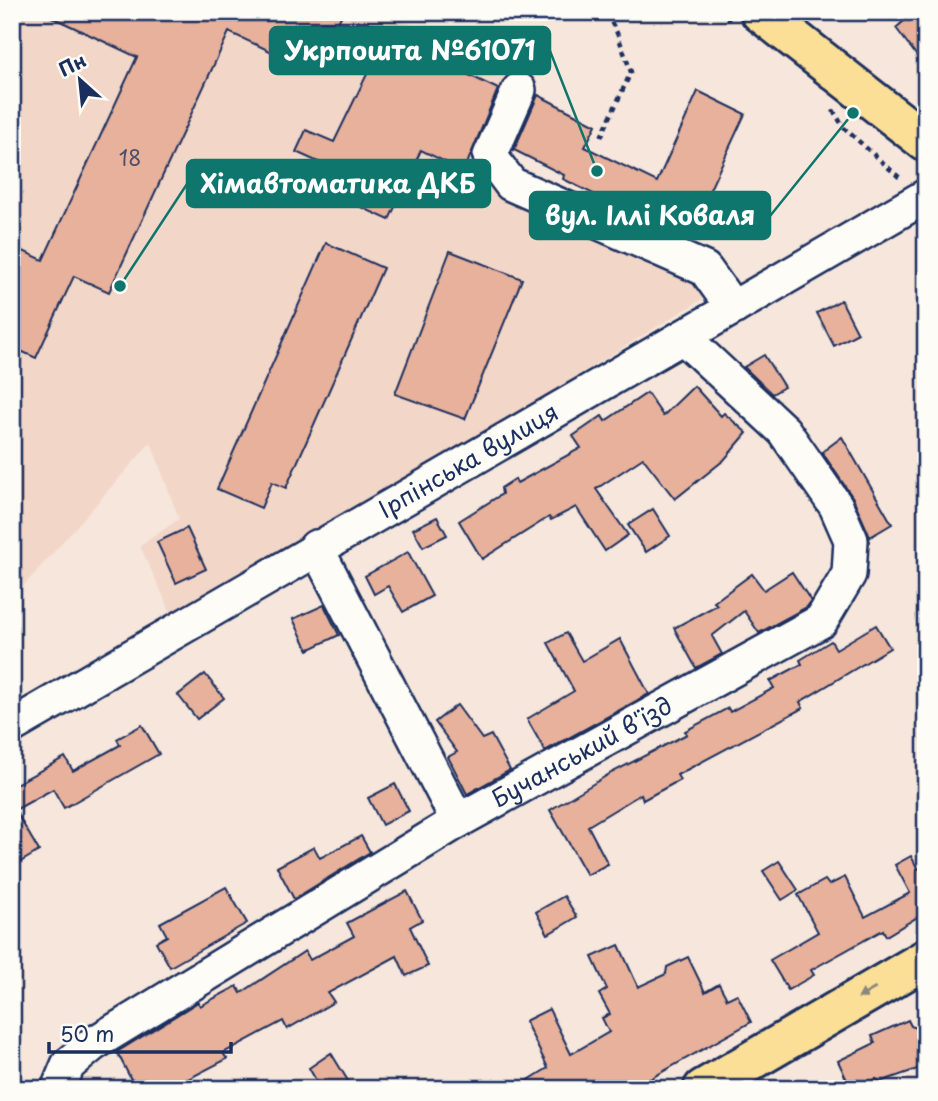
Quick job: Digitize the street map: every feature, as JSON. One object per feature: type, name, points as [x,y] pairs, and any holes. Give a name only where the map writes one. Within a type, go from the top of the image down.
[{"type":"main road","points":[[760,12],[926,142]]},
{"type":"main road","points":[[703,1089],[926,959]]},
{"type":"street","points":[[519,90],[490,156],[511,184],[705,269],[733,308]]},
{"type":"street","name":"Ірпінська вулиця","points":[[12,726],[926,195]]},
{"type":"street","name":"Бучанський в'їзд","points":[[58,1089],[68,1065],[93,1044],[458,821],[821,621],[849,574],[851,540],[836,506],[784,431],[682,338]]},
{"type":"street","points":[[316,547],[458,821]]},
{"type":"path","points":[[601,137],[631,72],[606,12]]},
{"type":"shaded area","points":[[12,12],[383,12],[531,78],[471,173],[714,292],[175,621],[140,546],[179,519],[151,442],[12,599]]},
{"type":"building","points":[[41,12],[343,12],[315,72],[229,32],[109,292],[74,276],[36,358],[12,347],[12,246],[43,260],[137,57]]},
{"type":"building","points":[[914,12],[926,12],[926,68],[896,28]]},
{"type":"building","points":[[386,35],[498,89],[464,171],[421,150],[389,220],[337,196],[347,175],[296,152],[306,130],[334,142]]},
{"type":"building","points":[[698,91],[745,114],[693,226],[658,209],[652,223],[563,179],[564,175],[514,150],[538,95],[596,125],[585,147],[657,182]]},
{"type":"building","points":[[326,243],[383,268],[286,488],[272,482],[261,508],[217,489]]},
{"type":"building","points":[[450,251],[522,279],[465,419],[395,394]]},
{"type":"building","points":[[841,300],[858,333],[834,346],[817,313]]},
{"type":"building","points":[[764,355],[784,387],[772,394],[744,367]]},
{"type":"building","points":[[694,386],[721,416],[724,413],[747,433],[724,460],[675,499],[643,458],[596,489],[628,535],[605,551],[576,507],[551,520],[549,517],[482,559],[459,521],[502,494],[501,488],[515,479],[517,483],[581,448],[573,436],[602,416],[605,421],[647,393],[663,416]]},
{"type":"building","points":[[842,437],[892,524],[870,537],[853,498],[822,452]]},
{"type":"building","points":[[653,509],[670,536],[646,552],[628,525]]},
{"type":"building","points":[[437,517],[447,535],[423,547],[413,529]]},
{"type":"building","points":[[187,528],[206,569],[176,583],[157,542]]},
{"type":"building","points":[[408,552],[432,596],[403,612],[388,586],[374,594],[365,576]]},
{"type":"building","points":[[792,572],[811,601],[807,607],[759,633],[744,611],[712,636],[722,654],[696,668],[674,628],[717,605],[714,602],[752,574],[764,590]]},
{"type":"building","points":[[324,605],[339,635],[308,650],[293,619]]},
{"type":"building","points":[[876,625],[890,648],[800,702],[803,708],[677,775],[680,780],[643,800],[641,794],[588,826],[608,864],[587,875],[550,810],[611,773],[687,734],[685,731],[728,708],[730,712],[774,688],[770,681],[802,664],[800,660],[831,641],[836,649]]},
{"type":"building","points":[[566,633],[582,661],[620,639],[649,694],[545,751],[527,719],[574,691],[548,643]]},
{"type":"building","points":[[205,674],[224,698],[197,719],[178,695]]},
{"type":"building","points":[[457,705],[482,739],[491,735],[510,770],[467,794],[448,757],[457,752],[435,722]]},
{"type":"building","points":[[142,725],[159,754],[64,808],[53,789],[15,810],[39,851],[12,867],[12,786],[65,757],[73,771],[120,745],[117,739]]},
{"type":"building","points":[[395,784],[409,811],[382,825],[368,798]]},
{"type":"building","points":[[361,836],[370,852],[294,899],[277,867],[314,847],[320,858]]},
{"type":"building","points":[[911,856],[918,869],[926,865],[926,924],[921,915],[886,936],[883,930],[811,970],[814,975],[788,990],[770,960],[818,932],[798,895],[825,880],[829,885],[845,877],[865,917],[910,893],[895,865]]},
{"type":"building","points":[[779,861],[798,890],[782,900],[763,871]]},
{"type":"building","points":[[226,887],[247,923],[170,967],[156,942],[167,936],[160,923]]},
{"type":"building","points":[[407,891],[422,920],[410,927],[428,966],[406,976],[397,956],[328,993],[334,1002],[287,1029],[283,1021],[223,1053],[227,1059],[169,1089],[136,1089],[117,1052],[198,1002],[200,1006],[237,986],[241,993],[305,951],[310,960],[354,936],[347,923]]},
{"type":"building","points":[[564,896],[577,917],[548,934],[536,912]]},
{"type":"building","points":[[619,945],[638,987],[666,974],[667,967],[688,957],[705,992],[719,984],[727,999],[737,994],[751,1022],[632,1089],[514,1089],[548,1068],[525,1021],[549,1009],[571,1054],[609,1032],[602,1018],[610,1014],[599,994],[607,989],[592,957]]},
{"type":"building","points":[[908,1020],[911,1026],[924,1031],[926,1066],[880,1082],[876,1079],[851,1089],[838,1061],[875,1043],[872,1036]]},
{"type":"building","points":[[331,1053],[353,1089],[321,1089],[309,1068]]},
{"type":"place","name":"вул. Іллі Коваля","points":[[853,113]]},
{"type":"place","name":"Укрпошта №61071","points":[[597,171]]},
{"type":"place","name":"Хімавтоматика ДКБ","points":[[120,286]]}]
